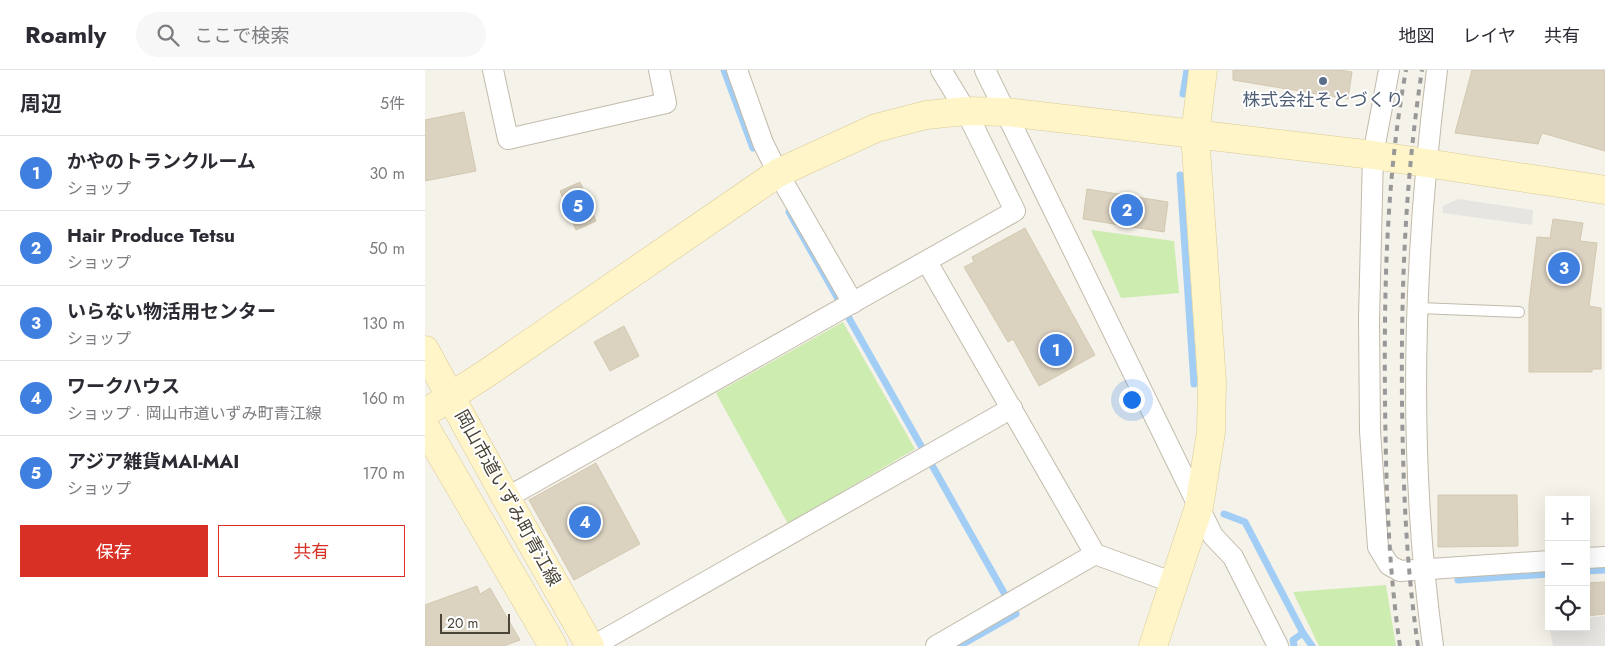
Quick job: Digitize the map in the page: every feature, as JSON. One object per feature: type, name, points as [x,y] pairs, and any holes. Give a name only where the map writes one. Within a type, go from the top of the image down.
[{"type":"street","points":[[493,70],[508,139],[666,103],[659,70]]},
{"type":"street","points":[[737,70],[763,144],[846,306]]},
{"type":"street","points":[[506,498],[1015,211],[966,112],[941,70]]},
{"type":"street","points":[[985,70],[1213,536],[1233,557],[1278,646]]},
{"type":"street","points":[[1153,646],[1199,507],[1211,432],[1213,382],[1195,134],[1203,70]]},
{"type":"street","points":[[1389,70],[1373,154],[1369,412],[1377,547],[1389,565],[1400,571],[1545,561]]},
{"type":"street","points":[[1433,646],[1423,569],[1415,372],[1426,163],[1437,70]]},
{"type":"street","points":[[425,413],[778,173],[876,128],[926,115],[966,112],[1007,112],[1373,154],[1605,190]]},
{"type":"street","points":[[927,262],[1095,554],[1174,584]]},
{"type":"street","name":"岡山市道いずみ町青江線","points":[[425,350],[452,396],[506,498],[591,646]]},
{"type":"street","points":[[591,646],[1012,408]]},
{"type":"street","name":"岡山市道いずみ町青江線","points":[[425,427],[553,646]]},
{"type":"street","points":[[941,645],[1095,554]]},
{"type":"street","points":[[1590,558],[1605,557]]},
{"type":"lane","points":[[1419,308],[1519,312]]},
{"type":"green space","points":[[1091,230],[1174,241],[1179,293],[1121,298]]},
{"type":"green space","points":[[843,322],[915,449],[788,524],[716,393]]},
{"type":"green space","points":[[1386,585],[1396,646],[1319,646],[1293,592]]},
{"type":"shaded area","points":[[1458,199],[1533,210],[1532,225],[1443,213],[1443,206]]},
{"type":"shaded area","points":[[1605,616],[1605,646],[1553,646],[1550,631],[1590,631],[1590,618]]},
{"type":"building","points":[[1233,70],[1340,70],[1352,72],[1348,99],[1233,80]]},
{"type":"building","points":[[1472,70],[1605,70],[1605,151],[1542,133],[1538,144],[1455,133]]},
{"type":"building","points":[[464,112],[476,171],[425,181],[425,120]]},
{"type":"building","points":[[580,182],[596,221],[576,230],[560,191]]},
{"type":"building","points":[[1087,189],[1168,202],[1164,232],[1083,219]]},
{"type":"building","points":[[1553,219],[1583,223],[1580,241],[1597,243],[1589,306],[1601,308],[1601,369],[1592,369],[1592,372],[1529,372],[1529,304],[1537,237],[1550,238]]},
{"type":"building","points":[[1025,228],[1095,355],[1039,386],[1013,339],[1008,342],[964,267],[974,262],[972,257]]},
{"type":"building","points":[[624,326],[639,356],[610,371],[594,342]]},
{"type":"building","points":[[596,463],[640,544],[574,580],[529,500]]},
{"type":"building","points":[[1438,495],[1517,495],[1518,546],[1438,547]]},
{"type":"building","points":[[1605,582],[1605,614],[1590,616],[1590,583]]},
{"type":"building","points":[[477,586],[480,594],[490,588],[520,640],[504,646],[425,646],[425,605]]},
{"type":"waterway","points":[[724,70],[753,148]]},
{"type":"waterway","points":[[1183,94],[1187,70]]},
{"type":"waterway","points":[[1180,175],[1194,384]]},
{"type":"waterway","points":[[789,212],[1016,614],[961,645]]},
{"type":"waterway","points":[[1224,514],[1245,522],[1303,633],[1312,646]]},
{"type":"waterway","points":[[1590,571],[1605,570]]},
{"type":"waterway","points":[[1458,580],[1545,574]]},
{"type":"waterway","points":[[1294,646],[1293,640],[1303,633]]},
{"type":"railway","points":[[1400,646],[1388,524],[1385,432],[1385,318],[1390,193],[1399,111],[1406,70]]},
{"type":"railway","points":[[1418,646],[1404,493],[1402,359],[1405,235],[1416,111],[1422,70]]},
{"type":"place","name":"株式会社そとづくり","points":[[1323,81]]},
{"type":"place","name":"アジア雑貨MAI-MAI","points":[[578,206]]},
{"type":"place","name":"Hair Produce Tetsu","points":[[1127,210]]},
{"type":"place","name":"いらない物活用センター","points":[[1564,268]]},
{"type":"place","name":"かやのトランクルーム","points":[[1056,350]]},
{"type":"place","name":"ワークハウス","points":[[585,522]]}]
